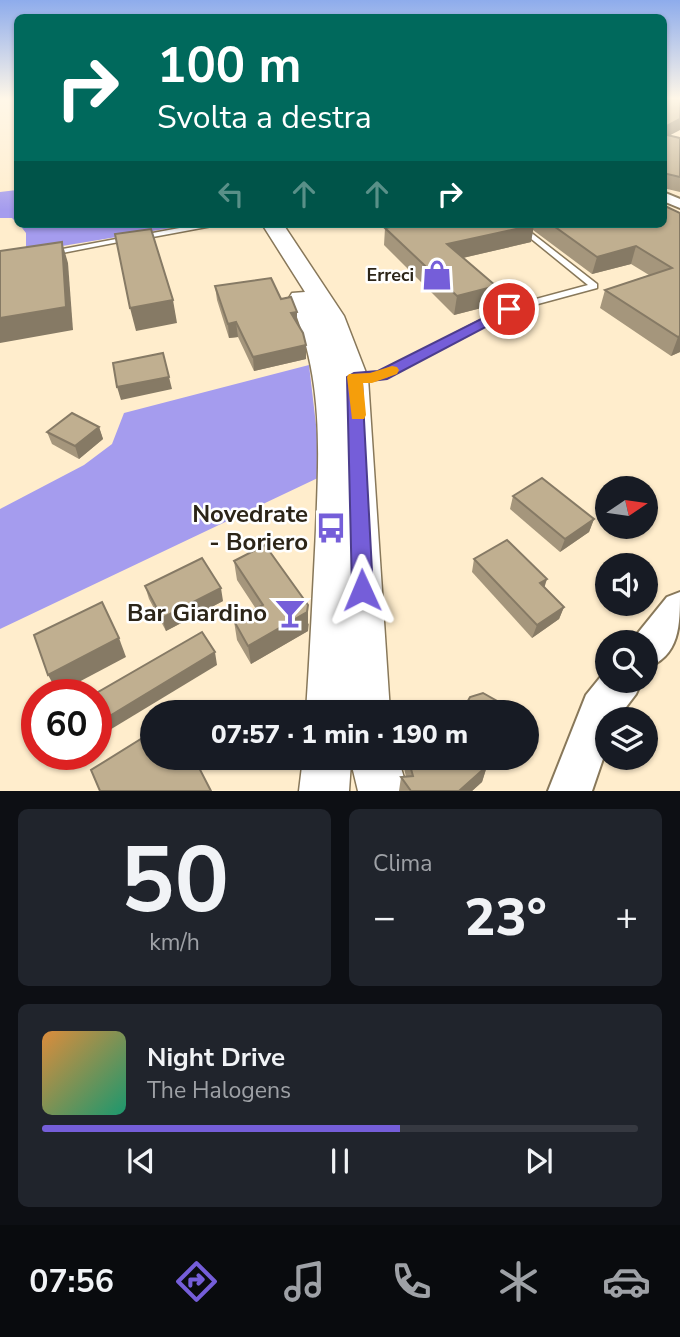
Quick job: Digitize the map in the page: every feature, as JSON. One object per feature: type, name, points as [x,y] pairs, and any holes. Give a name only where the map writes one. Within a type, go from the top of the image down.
[{"type":"main road","points":[[256,228],[311,317],[322,347],[331,393],[335,495],[334,643],[330,700]]},
{"type":"main road","points":[[275,228],[328,308],[349,353],[354,377],[367,700]]},
{"type":"main road","points":[[324,791],[326,770]]},
{"type":"main road","points":[[377,770],[383,791]]},
{"type":"street","points":[[658,636],[680,608]]},
{"type":"street","points":[[570,791],[600,709],[613,693]]},
{"type":"lane","points":[[40,255],[190,228]]},
{"type":"lane","points":[[354,377],[382,375],[509,309],[594,286],[521,228]]},
{"type":"shaded area","points":[[14,190],[14,220],[0,218],[0,192]]},
{"type":"shaded area","points":[[22,228],[171,228],[26,252],[26,233]]},
{"type":"shaded area","points":[[309,365],[322,476],[0,629],[0,509],[84,465],[112,444],[124,413]]},
{"type":"building","points":[[667,136],[680,138],[680,177],[667,174]]},
{"type":"building","points":[[667,207],[680,213],[680,336],[605,290],[672,268],[636,246],[597,257],[557,228],[667,228]]},
{"type":"building","points":[[385,228],[520,228],[447,244],[496,286],[457,296]]},
{"type":"building","points":[[151,229],[173,300],[130,308],[115,234]]},
{"type":"building","points":[[62,242],[66,307],[0,318],[0,251]]},
{"type":"building","points":[[271,278],[281,299],[291,297],[297,312],[291,313],[303,333],[306,345],[253,357],[236,322],[228,324],[215,286]]},
{"type":"building","points":[[163,353],[169,377],[117,387],[113,363]]},
{"type":"building","points":[[72,413],[99,427],[75,446],[47,432]]},
{"type":"building","points":[[542,478],[594,519],[565,539],[513,496]]},
{"type":"building","points":[[507,540],[547,579],[540,583],[564,607],[537,625],[474,559]]},
{"type":"building","points":[[265,545],[308,605],[307,612],[248,646],[234,621],[263,605],[234,561]]},
{"type":"building","points":[[202,558],[221,588],[162,618],[145,586]]},
{"type":"building","points":[[102,602],[119,638],[48,675],[34,635]]},
{"type":"building","points":[[202,632],[215,652],[112,715],[112,684]]},
{"type":"building","points":[[483,693],[495,700],[468,700]]},
{"type":"building","points":[[140,739],[140,770],[200,770],[211,791],[100,791],[91,770],[112,770],[112,757]]},
{"type":"building","points":[[411,770],[483,770],[459,791],[411,791],[401,777],[413,776]]},
{"type":"slow traffic","points":[[358,415],[354,377],[372,378],[392,370]]},
{"type":"place","name":"Erreci","points":[[437,275]]},
{"type":"place","name":"Novedrate - Boriero","points":[[331,528]]},
{"type":"place","name":"Bar Giardino","points":[[290,613]]},
{"type":"route","points":[[362,590],[358,412],[354,377],[372,378],[382,375],[509,309]]}]
